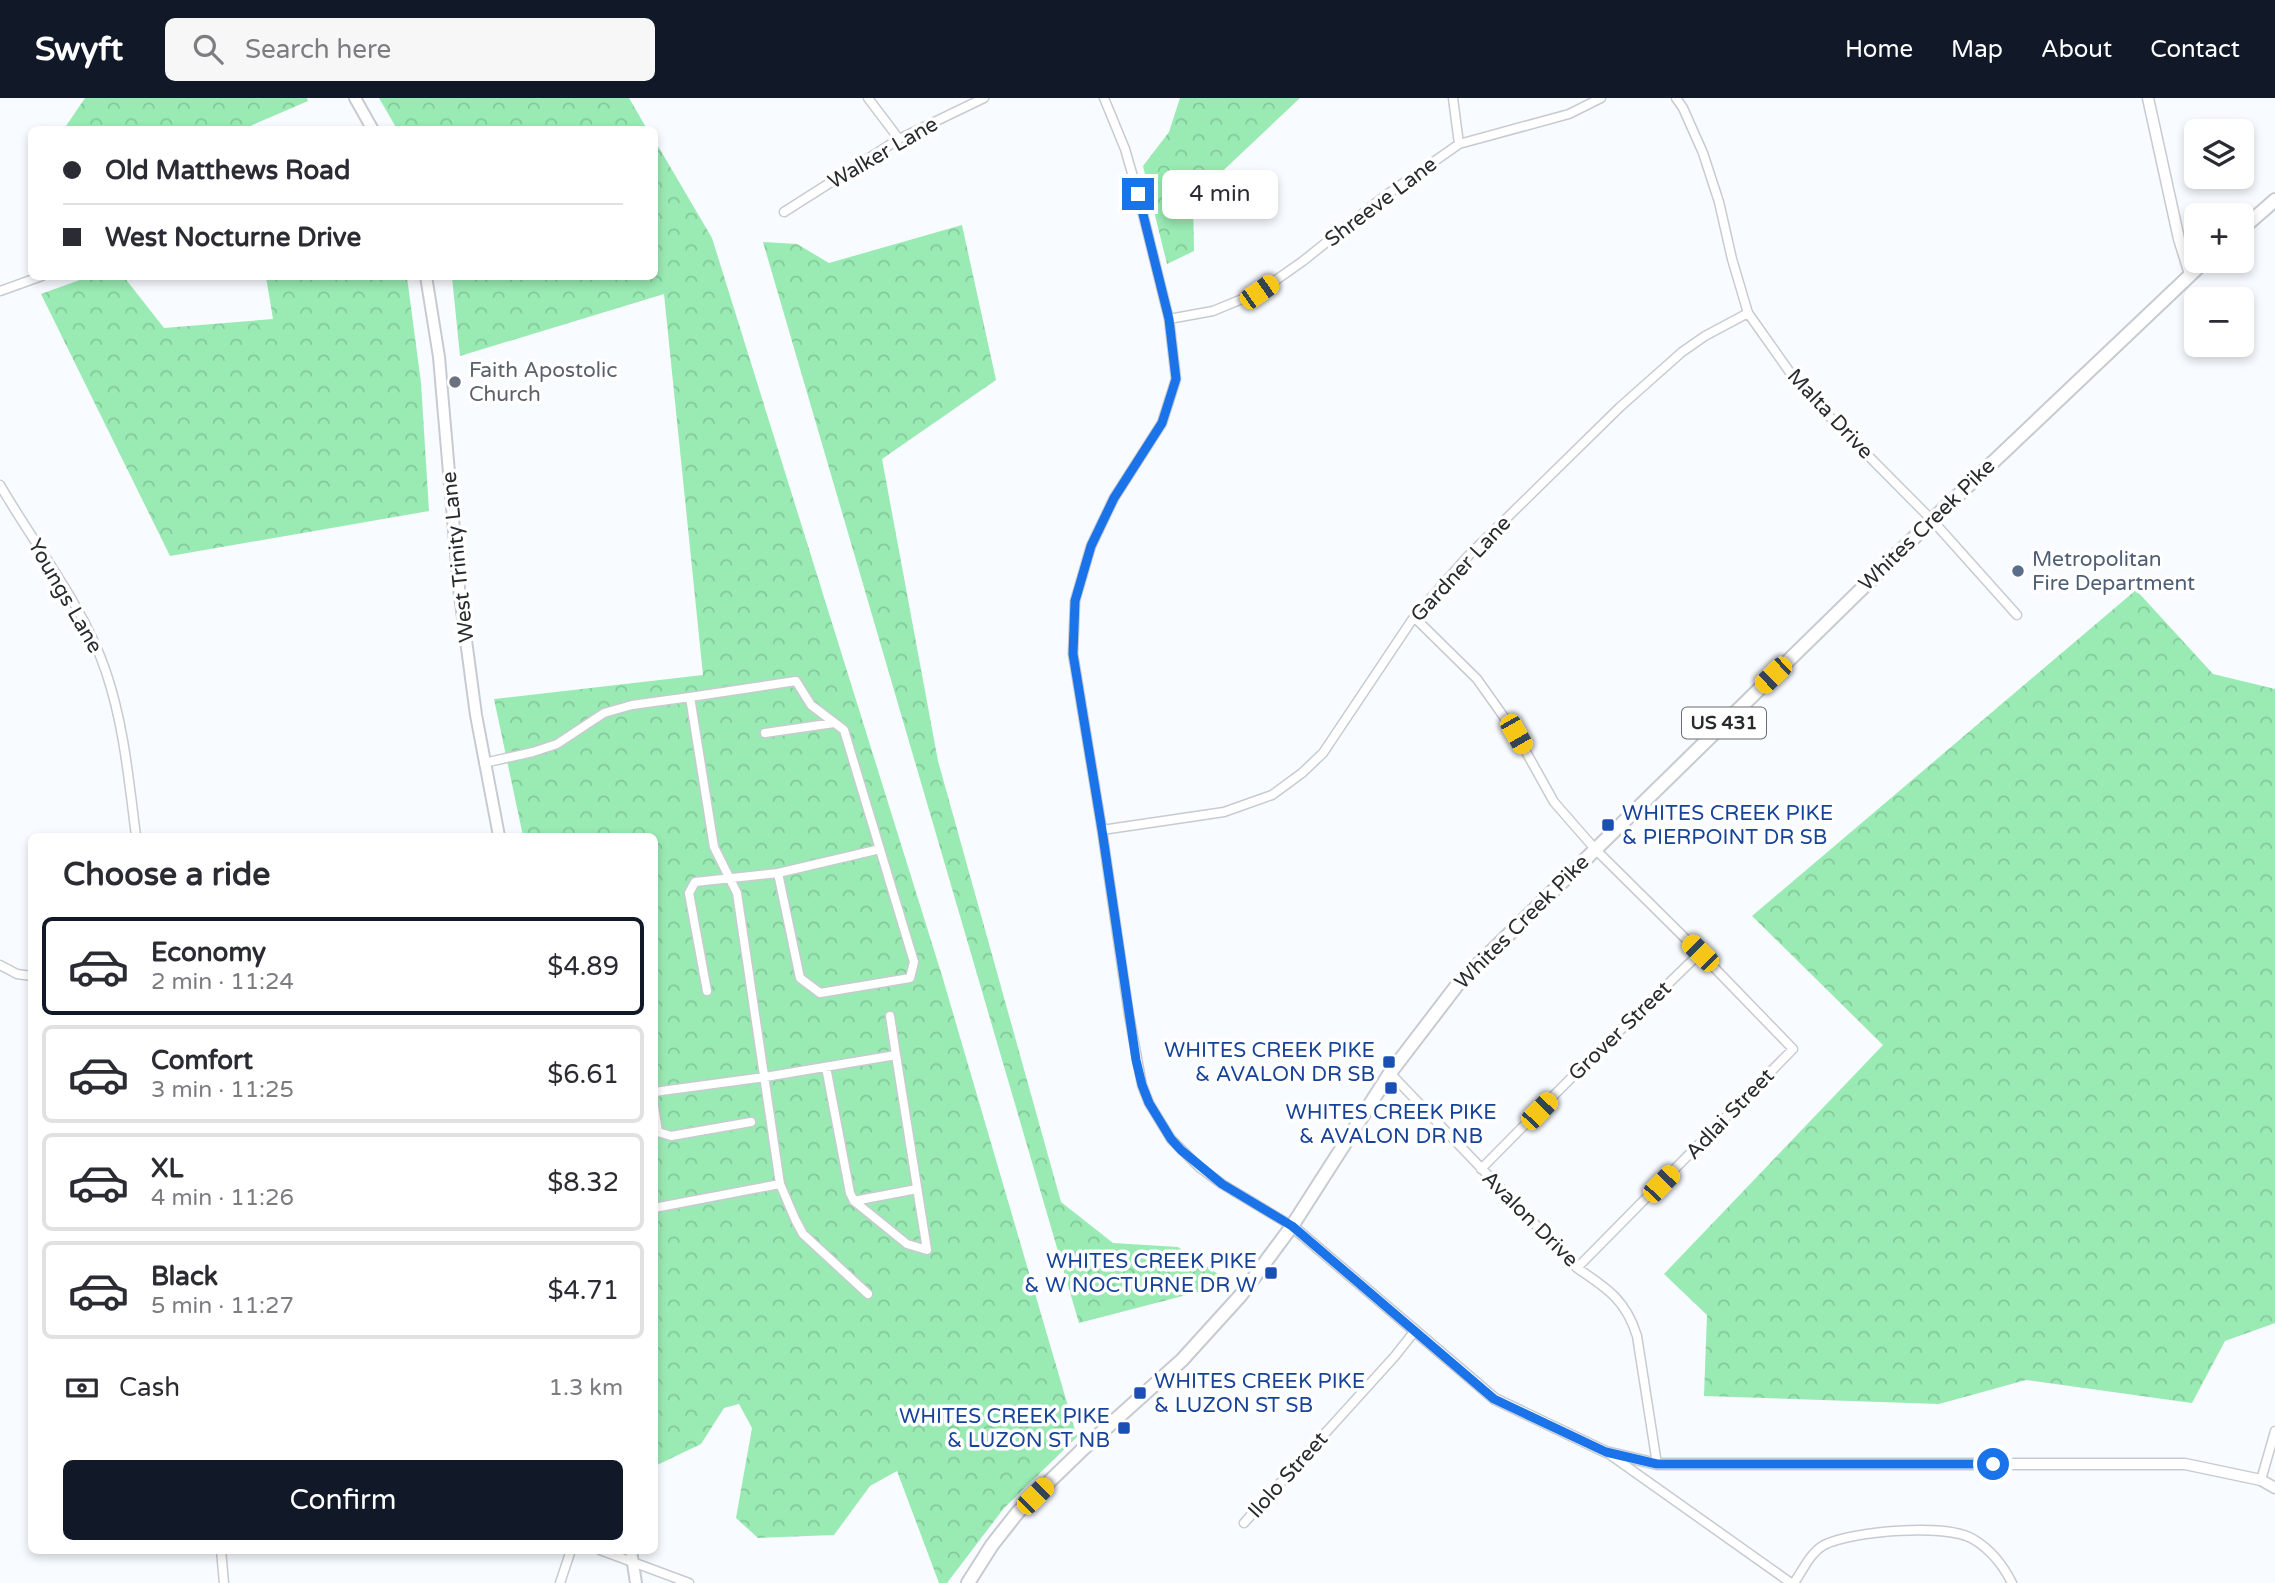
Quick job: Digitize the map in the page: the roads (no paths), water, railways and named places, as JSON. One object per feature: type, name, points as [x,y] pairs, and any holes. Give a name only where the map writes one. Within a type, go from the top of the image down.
[{"type":"main road","points":[[355,98],[371,126]]},
{"type":"main road","points":[[2254,218],[2275,200]]},
{"type":"main road","name":"Whites Creek Pike","points":[[968,1583],[992,1545],[1018,1512],[1182,1360],[1241,1295],[1292,1226],[1390,1073],[1458,984],[1932,520],[2190,274]]},
{"type":"main road","name":"West Trinity Lane","points":[[427,280],[439,357],[458,588],[484,763],[498,833]]},
{"type":"main road","points":[[632,1554],[636,1583]]},
{"type":"street","points":[[868,98],[899,139]]},
{"type":"street","name":"Walker Lane","points":[[783,212],[899,139],[984,98]]},
{"type":"street","points":[[1104,98],[1125,149],[1169,319],[1176,379],[1162,423],[1114,498],[1091,546],[1075,601],[1073,654],[1130,1026],[1142,1085],[1149,1103],[1171,1139],[1199,1167],[1222,1184],[1292,1226],[1494,1399],[1606,1452],[1793,1583],[1813,1554],[1823,1546],[1852,1538],[1905,1531],[1943,1531],[1973,1539],[1995,1557],[2012,1583]]},
{"type":"street","points":[[1453,98],[1459,144]]},
{"type":"street","name":"Shreeve Lane","points":[[1169,319],[1213,311],[1259,292],[1382,198],[1459,144],[1569,114],[1601,98]]},
{"type":"street","name":"Malta Drive","points":[[1676,98],[1703,152],[1748,313],[1801,388],[1932,520],[2017,615]]},
{"type":"street","points":[[2148,98],[2179,239],[2190,274]]},
{"type":"street","points":[[0,291],[31,280]]},
{"type":"street","name":"Gardner Lane","points":[[1102,830],[1224,812],[1272,795],[1302,773],[1323,753],[1414,617],[1469,555],[1620,407],[1682,352],[1748,313]]},
{"type":"street","name":"Youngs Lane","points":[[0,485],[87,628],[106,671],[121,728],[136,833]]},
{"type":"street","points":[[1414,617],[1477,679],[1516,734],[1554,802],[1595,849],[1700,953]]},
{"type":"street","points":[[484,763],[558,744],[604,713],[632,705],[796,681],[811,705],[844,730],[914,962],[910,978],[820,993],[809,986],[800,978],[778,873]]},
{"type":"street","points":[[690,697],[714,847],[737,893],[780,1184],[803,1234],[868,1294]]},
{"type":"street","points":[[765,733],[834,723]]},
{"type":"street","points":[[706,991],[689,893],[695,882],[778,873],[880,849]]},
{"type":"street","name":"Adlai Street","points":[[1577,1268],[1793,1049],[1700,953]]},
{"type":"street","name":"Grover Street","points":[[1481,1170],[1700,953]]},
{"type":"street","points":[[0,965],[17,974],[28,975]]},
{"type":"street","points":[[826,1067],[850,1193],[854,1201],[907,1244],[927,1251],[890,1016]]},
{"type":"street","points":[[658,1091],[896,1055]]},
{"type":"street","name":"Avalon Drive","points":[[1390,1073],[1577,1268],[1612,1292],[1625,1308],[1637,1336],[1657,1464]]},
{"type":"street","points":[[658,1133],[671,1136],[751,1122]]},
{"type":"street","points":[[658,1207],[780,1184]]},
{"type":"street","points":[[854,1201],[917,1189]]},
{"type":"street","name":"Ilolo Street","points":[[1244,1523],[1414,1332]]},
{"type":"street","points":[[2261,1480],[2275,1431]]},
{"type":"street","points":[[1606,1452],[1657,1464],[2185,1464],[2261,1480],[2275,1488]]},
{"type":"street","points":[[221,1554],[224,1583]]},
{"type":"street","points":[[560,1583],[570,1554]]},
{"type":"street","points":[[610,1554],[689,1583]]},
{"type":"place","name":"Faith Apostolic Church","points":[[455,382]]},
{"type":"place","name":"Metropolitan Fire Department","points":[[2018,571]]},
{"type":"place","name":"WHITES CREEK PIKE & PIERPOINT DR SB","points":[[1608,825]]},
{"type":"place","name":"WHITES CREEK PIKE & AVALON DR SB","points":[[1389,1062]]},
{"type":"place","name":"WHITES CREEK PIKE & AVALON DR NB","points":[[1391,1088]]},
{"type":"place","name":"WHITES CREEK PIKE & W NOCTURNE DR W","points":[[1271,1273]]},
{"type":"place","name":"WHITES CREEK PIKE & LUZON ST SB","points":[[1140,1393]]},
{"type":"place","name":"WHITES CREEK PIKE & LUZON ST NB","points":[[1124,1428]]}]
